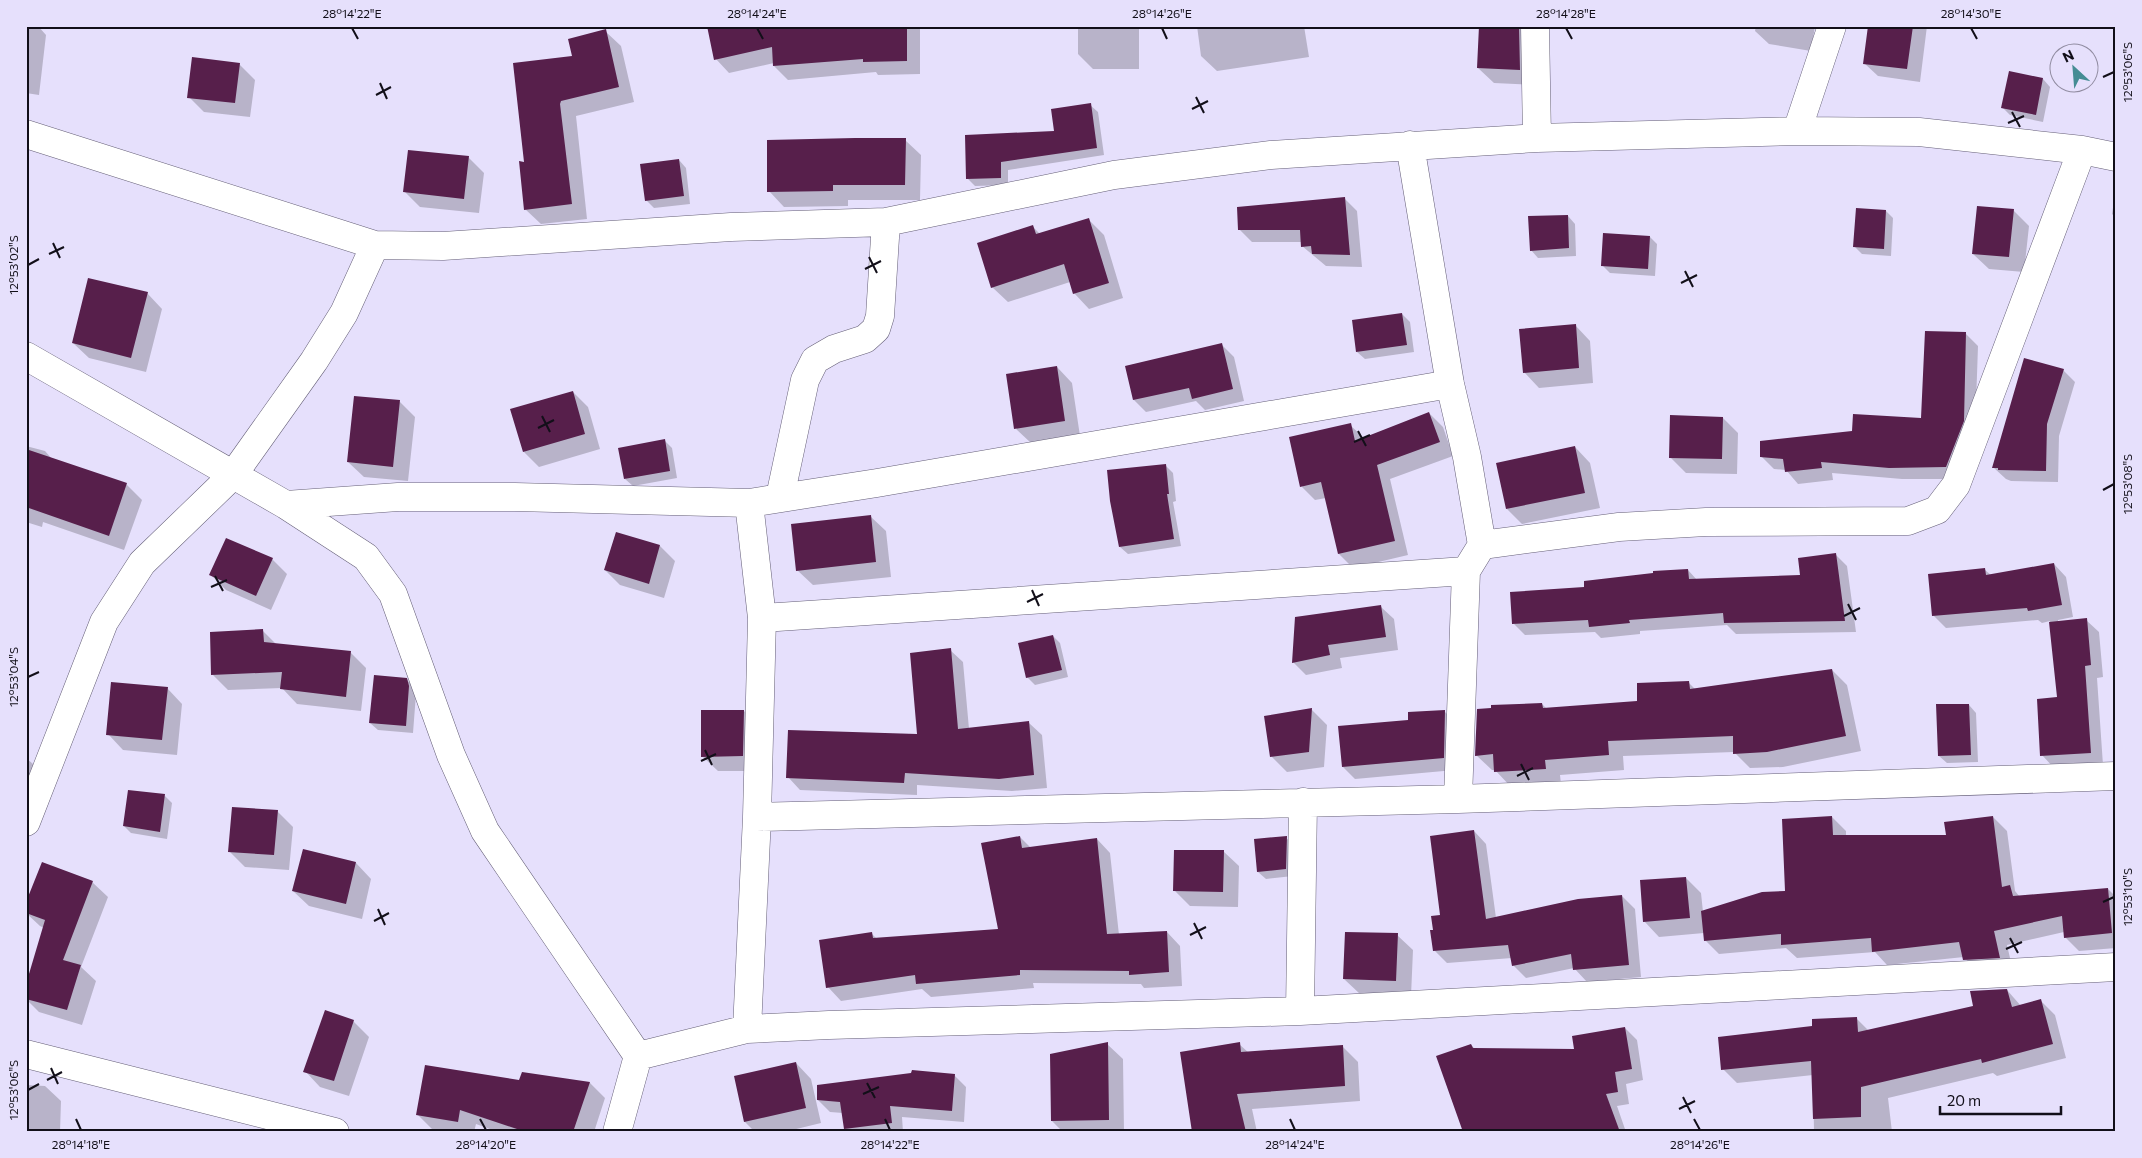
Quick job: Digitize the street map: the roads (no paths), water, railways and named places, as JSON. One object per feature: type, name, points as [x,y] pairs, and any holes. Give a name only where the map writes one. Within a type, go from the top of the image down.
[{"type":"street","points":[[1535,26],[1537,138]]},
{"type":"street","points":[[1797,131],[1832,26]]},
{"type":"street","points":[[26,134],[375,245],[443,246],[731,228],[886,222],[1114,175],[1271,156],[1410,145],[1537,138],[1797,131],[1919,132],[2082,150],[2116,157]]},
{"type":"street","points":[[1410,145],[1450,384],[1482,545],[1466,571],[1458,799]]},
{"type":"street","points":[[1482,545],[1619,527],[1706,522],[1908,520],[1937,510],[1956,485],[2082,150]]},
{"type":"street","points":[[780,496],[805,380],[815,360],[834,349],[866,339],[876,329],[880,316],[886,222]]},
{"type":"street","points":[[26,822],[104,622],[142,563],[233,475],[314,361],[344,313],[375,245]]},
{"type":"street","points":[[26,356],[286,504],[366,557],[393,594],[451,755],[485,831],[638,1056]]},
{"type":"street","points":[[286,504],[398,497],[524,497],[749,503],[780,496],[877,483],[1450,384]]},
{"type":"street","points":[[747,1029],[757,817],[762,618],[749,503]]},
{"type":"street","points":[[762,618],[1466,571]]},
{"type":"street","points":[[757,817],[1458,799],[2116,776]]},
{"type":"street","points":[[1300,1011],[1303,802]]},
{"type":"street","points":[[638,1056],[747,1029],[839,1024],[1300,1011],[2116,967]]},
{"type":"street","points":[[26,1054],[335,1132]]},
{"type":"street","points":[[616,1132],[638,1056]]}]
